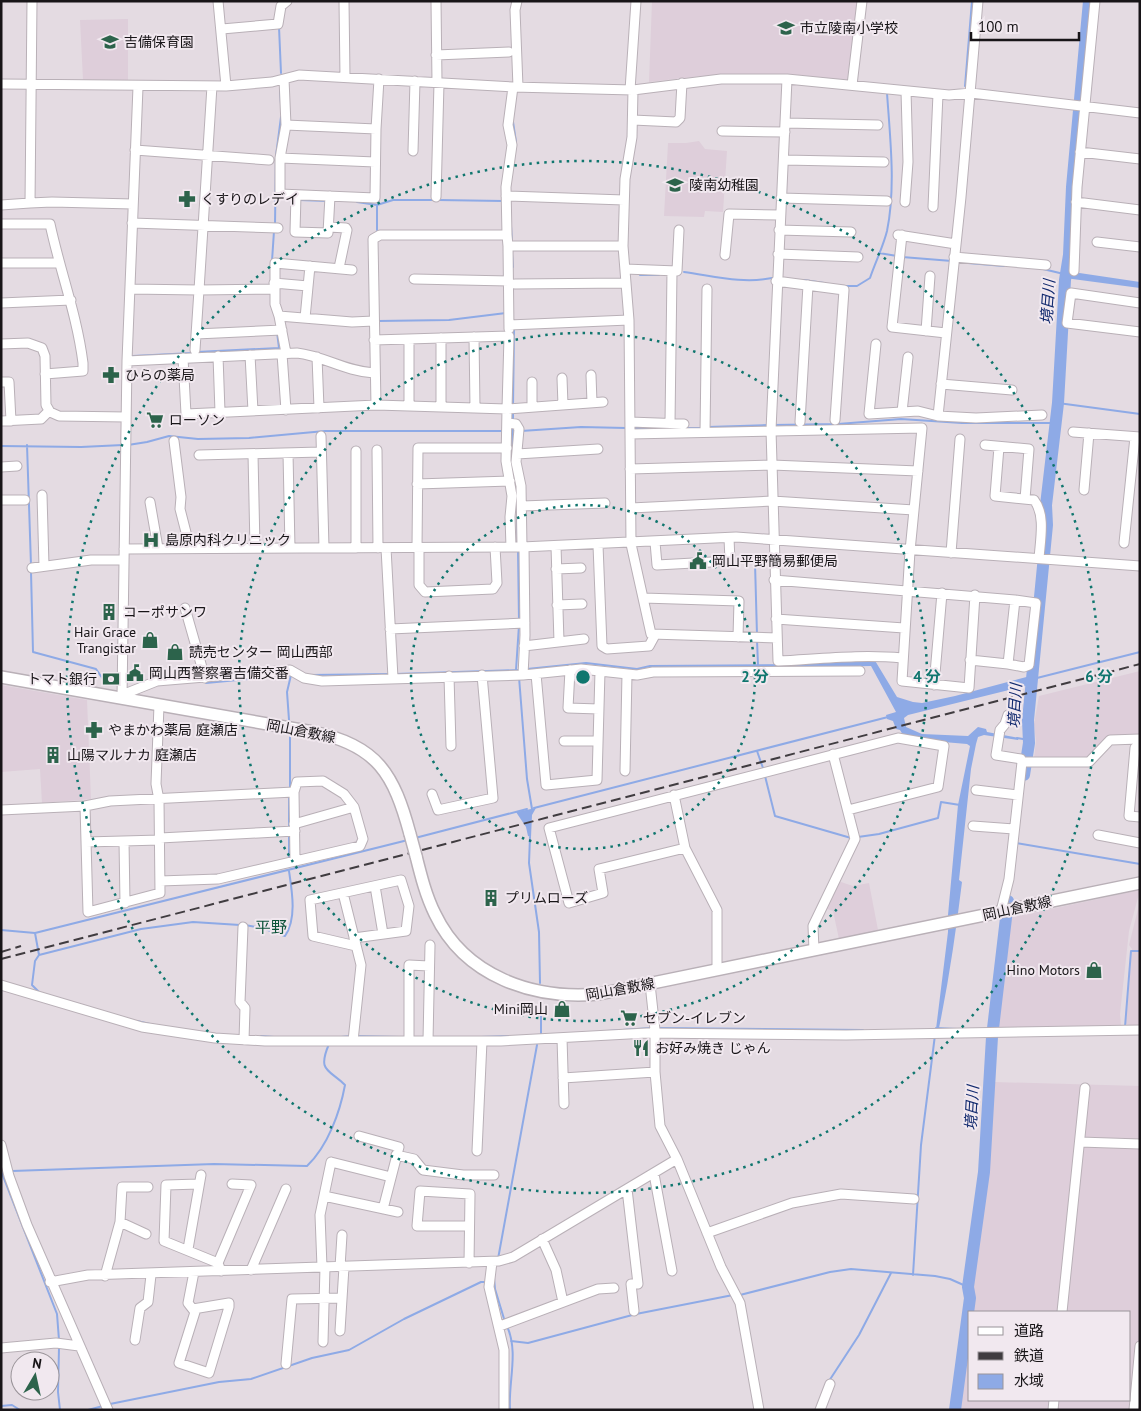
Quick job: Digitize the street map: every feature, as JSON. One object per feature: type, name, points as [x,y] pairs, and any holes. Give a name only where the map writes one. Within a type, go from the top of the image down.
[{"type":"main road","name":"岡山倉敷線","points":[[1,677],[122,697],[343,740],[366,753],[390,779],[400,797],[426,893],[446,934],[465,955],[482,969],[501,980],[525,989],[550,995],[579,996],[650,984],[1140,883]]},
{"type":"street","points":[[30,204],[32,1]]},
{"type":"street","points":[[218,1],[226,86]]},
{"type":"street","points":[[222,29],[278,24],[281,6],[287,1]]},
{"type":"street","points":[[344,1],[345,77]]},
{"type":"street","points":[[436,1],[438,82],[436,197]]},
{"type":"street","points":[[517,1],[515,10],[515,87],[508,125],[512,146],[507,198],[507,235],[511,246],[512,283],[509,336],[512,428],[517,454],[516,462],[521,486],[522,506],[518,547],[520,623],[524,646],[521,673]]},
{"type":"street","points":[[636,1],[632,120],[624,200],[623,246],[629,320],[631,544],[651,634],[777,638]]},
{"type":"street","points":[[852,85],[862,1]]},
{"type":"street","points":[[938,416],[971,93],[978,1]]},
{"type":"street","points":[[1074,271],[1082,106],[1095,1]]},
{"type":"street","points":[[436,54],[509,52]]},
{"type":"street","points":[[1,84],[31,83],[58,86],[138,87],[226,86],[272,82],[299,74],[515,87],[632,90],[721,79],[787,79],[938,94],[971,93],[1140,113]]},
{"type":"street","points":[[284,79],[286,125],[280,158],[280,194],[296,198],[330,199],[375,198],[378,79]]},
{"type":"street","points":[[787,79],[786,127],[776,281],[771,426],[772,539],[778,661],[872,655],[902,658]]},
{"type":"street","points":[[413,151],[415,81]]},
{"type":"street","points":[[632,120],[676,122],[680,118],[682,83]]},
{"type":"street","points":[[195,350],[212,86]]},
{"type":"street","points":[[138,87],[127,361],[122,697],[158,681],[290,670],[322,680],[393,675],[482,676],[521,673],[536,674],[570,670],[600,670],[627,674],[860,670]]},
{"type":"street","points":[[905,202],[908,162],[906,91]]},
{"type":"street","points":[[933,206],[938,94]]},
{"type":"street","points":[[286,125],[376,129]]},
{"type":"street","points":[[722,131],[786,127],[878,125]]},
{"type":"street","points":[[135,150],[269,160]]},
{"type":"street","points":[[1080,152],[1140,159]]},
{"type":"street","points":[[280,158],[375,162]]},
{"type":"street","points":[[784,160],[884,162]]},
{"type":"street","points":[[296,198],[295,232],[328,233],[330,199]]},
{"type":"street","points":[[507,198],[624,200]]},
{"type":"street","points":[[781,198],[886,201]]},
{"type":"street","points":[[1,205],[52,202],[133,204]]},
{"type":"street","points":[[1076,202],[1140,210]]},
{"type":"street","points":[[725,255],[729,214],[780,215]]},
{"type":"street","points":[[132,223],[276,228]]},
{"type":"street","points":[[1,224],[50,224],[58,262],[71,300],[80,341],[82,371],[45,374]]},
{"type":"street","points":[[329,227],[346,228],[347,230],[339,268]]},
{"type":"street","points":[[625,269],[677,271],[679,230]]},
{"type":"street","points":[[779,230],[850,232]]},
{"type":"street","points":[[376,405],[373,239],[380,235],[507,235]]},
{"type":"street","points":[[946,333],[892,327],[900,235],[956,244]]},
{"type":"street","points":[[1097,242],[1140,247]]},
{"type":"street","points":[[511,246],[623,246]]},
{"type":"street","points":[[778,254],[858,257]]},
{"type":"street","points":[[954,260],[1046,265]]},
{"type":"street","points":[[1,263],[58,262]]},
{"type":"street","points":[[286,410],[284,353],[279,330],[280,316],[275,304],[275,263],[352,270]]},
{"type":"street","points":[[304,318],[310,266]]},
{"type":"street","points":[[670,423],[672,271]]},
{"type":"street","points":[[926,331],[930,276]]},
{"type":"street","points":[[414,279],[512,283],[626,283]]},
{"type":"street","points":[[776,281],[844,290],[835,420]]},
{"type":"street","points":[[800,422],[808,285]]},
{"type":"street","points":[[130,289],[199,290],[308,286]]},
{"type":"street","points":[[705,429],[707,289]]},
{"type":"street","points":[[1140,303],[1071,293],[1068,323],[1140,332]]},
{"type":"street","points":[[1,303],[71,300]]},
{"type":"street","points":[[280,316],[352,322],[374,321]]},
{"type":"street","points":[[511,320],[629,320]]},
{"type":"street","points":[[196,334],[279,330]]},
{"type":"street","points":[[374,340],[509,336]]},
{"type":"street","points":[[441,338],[441,407]]},
{"type":"street","points":[[474,338],[475,408]]},
{"type":"street","points":[[409,339],[409,406]]},
{"type":"street","points":[[1,344],[37,344],[42,348],[45,356],[46,405],[49,411],[59,416],[126,417]]},
{"type":"street","points":[[876,344],[869,414],[918,412],[938,416],[976,418],[1042,415]]},
{"type":"street","points":[[127,361],[284,353],[308,354],[355,372],[374,373]]},
{"type":"street","points":[[250,355],[253,411]]},
{"type":"street","points":[[218,356],[220,412]]},
{"type":"street","points":[[317,357],[319,408]]},
{"type":"street","points":[[183,358],[186,414],[376,405],[511,408],[603,402]]},
{"type":"street","points":[[902,412],[908,358]]},
{"type":"street","points":[[591,375],[592,403]]},
{"type":"street","points":[[562,378],[563,405]]},
{"type":"street","points":[[1,382],[9,382],[11,420]]},
{"type":"street","points":[[532,382],[532,407]]},
{"type":"street","points":[[941,384],[1012,390]]},
{"type":"street","points":[[1,421],[41,419],[49,411]]},
{"type":"street","points":[[630,428],[670,423],[684,424]]},
{"type":"street","points":[[630,428],[705,429],[771,426],[922,428],[910,550],[902,681],[969,688],[975,595]]},
{"type":"street","points":[[512,428],[507,448],[512,496],[510,517],[518,547]]},
{"type":"street","points":[[1073,432],[1137,437],[1124,542]]},
{"type":"street","points":[[1084,490],[1089,433]]},
{"type":"street","points":[[321,436],[324,548]]},
{"type":"street","points":[[951,553],[960,439]]},
{"type":"street","points":[[174,441],[182,498],[180,509],[190,548]]},
{"type":"street","points":[[985,445],[1030,449],[1025,499]]},
{"type":"street","points":[[999,446],[994,496],[1034,500],[1039,505],[1042,559]]},
{"type":"street","points":[[495,547],[497,583],[493,589],[425,592],[419,585],[418,448],[507,448]]},
{"type":"street","points":[[517,454],[598,449]]},
{"type":"street","points":[[378,450],[382,548],[393,675]]},
{"type":"street","points":[[199,455],[321,452]]},
{"type":"street","points":[[356,452],[356,548]]},
{"type":"street","points":[[288,453],[290,548]]},
{"type":"street","points":[[253,454],[255,548]]},
{"type":"street","points":[[630,469],[772,465],[918,471]]},
{"type":"street","points":[[1,467],[17,466]]},
{"type":"street","points":[[417,484],[510,481]]},
{"type":"street","points":[[42,495],[44,566]]},
{"type":"street","points":[[1,500],[25,500]]},
{"type":"street","points":[[631,508],[772,501],[914,510]]},
{"type":"street","points":[[150,502],[158,548]]},
{"type":"street","points":[[522,506],[604,503]]},
{"type":"street","points":[[124,549],[518,547],[631,544],[729,538],[772,539],[1140,566]]},
{"type":"street","points":[[656,542],[657,565],[730,561],[729,538]]},
{"type":"street","points":[[598,544],[602,646],[607,649],[649,646],[655,635]]},
{"type":"street","points":[[556,546],[559,642]]},
{"type":"street","points":[[32,568],[91,560],[124,560]]},
{"type":"street","points":[[556,568],[582,568]]},
{"type":"street","points":[[774,580],[975,595],[1036,603],[1029,665],[1024,667],[970,660]]},
{"type":"street","points":[[934,685],[942,593]]},
{"type":"street","points":[[643,598],[740,601],[738,637]]},
{"type":"street","points":[[1008,664],[1015,600]]},
{"type":"street","points":[[558,605],[582,604]]},
{"type":"street","points":[[185,608],[205,678]]},
{"type":"street","points":[[776,619],[904,628]]},
{"type":"street","points":[[390,629],[520,623]]},
{"type":"street","points":[[524,646],[584,639]]},
{"type":"street","points":[[570,670],[568,708],[599,709]]},
{"type":"street","points":[[536,674],[546,785],[597,780],[600,670]]},
{"type":"street","points":[[625,771],[627,674]]},
{"type":"street","points":[[449,676],[451,746]]},
{"type":"street","points":[[432,794],[438,810],[493,798],[482,676]]},
{"type":"street","points":[[85,806],[88,912],[160,894],[159,800],[156,784],[159,705]]},
{"type":"street","points":[[1008,715],[999,736],[996,755],[1021,759],[1026,762],[1089,762],[1110,740],[1140,739]]},
{"type":"street","points":[[686,848],[599,869],[603,893],[569,903],[549,828],[898,738],[944,746],[938,787],[848,810]]},
{"type":"street","points":[[564,741],[598,742]]},
{"type":"street","points":[[1140,748],[1135,748],[1129,816],[1140,817]]},
{"type":"street","points":[[814,950],[813,926],[854,837],[833,754]]},
{"type":"street","points":[[1001,911],[1009,879],[1018,794],[1026,762]]},
{"type":"street","points":[[160,881],[218,879],[360,846],[363,839],[354,807],[344,794],[323,781],[297,782],[291,792],[291,862]]},
{"type":"street","points":[[976,790],[1018,794]]},
{"type":"street","points":[[1,810],[85,806],[110,801],[291,792]]},
{"type":"street","points":[[674,795],[686,848],[717,910],[717,970]]},
{"type":"street","points":[[86,842],[292,830],[354,807]]},
{"type":"street","points":[[973,826],[1014,829]]},
{"type":"street","points":[[1098,835],[1140,843]]},
{"type":"street","points":[[124,841],[125,903]]},
{"type":"street","points":[[401,880],[409,906],[406,931],[383,934],[355,942],[313,936],[310,900],[343,893],[401,880]]},
{"type":"street","points":[[375,886],[383,934]]},
{"type":"street","points":[[343,893],[361,965],[353,1038]]},
{"type":"street","points":[[243,927],[240,1002],[245,1008],[244,1037]]},
{"type":"street","points":[[428,1038],[430,945]]},
{"type":"street","points":[[409,1038],[410,965],[429,966]]},
{"type":"street","points":[[650,984],[655,1029],[655,1072],[660,1126],[677,1159],[721,1267],[742,1308],[759,1410]]},
{"type":"street","points":[[1,985],[142,1027],[244,1037],[330,1041],[353,1038],[428,1038],[482,1041],[562,1038],[655,1029],[935,1034],[1140,1030]]},
{"type":"street","points":[[562,1038],[564,1104]]},
{"type":"street","points":[[477,1151],[482,1041]]},
{"type":"street","points":[[563,1078],[655,1072]]},
{"type":"street","points":[[1062,1311],[1085,1088]]},
{"type":"street","points":[[359,1136],[399,1147],[383,1209]]},
{"type":"street","points":[[1080,1142],[1140,1144]]},
{"type":"street","points":[[1,1145],[6,1173],[50,1282],[107,1407]]},
{"type":"street","points":[[396,1156],[414,1160],[423,1170],[463,1175],[494,1175]]},
{"type":"street","points":[[50,1282],[88,1276],[194,1272],[219,1267],[251,1270],[495,1261],[514,1257],[677,1159]]},
{"type":"street","points":[[323,1342],[325,1298],[320,1215],[331,1162],[390,1177]]},
{"type":"street","points":[[654,1174],[672,1271]]},
{"type":"street","points":[[188,1249],[200,1179],[166,1185],[164,1241],[188,1249],[219,1267]]},
{"type":"street","points":[[219,1267],[251,1185],[232,1184]]},
{"type":"street","points":[[105,1276],[120,1222],[122,1187],[148,1187]]},
{"type":"street","points":[[251,1270],[286,1188]]},
{"type":"street","points":[[627,1189],[638,1284],[631,1284],[634,1311]]},
{"type":"street","points":[[469,1226],[417,1226],[420,1191],[470,1194],[469,1263]]},
{"type":"street","points":[[708,1233],[792,1203],[841,1194],[914,1199]]},
{"type":"street","points":[[324,1196],[398,1212]]},
{"type":"street","points":[[120,1222],[146,1234]]},
{"type":"street","points":[[340,1332],[342,1235]]},
{"type":"street","points":[[542,1239],[556,1270],[563,1302]]},
{"type":"street","points":[[495,1261],[489,1283],[504,1325],[504,1410]]},
{"type":"street","points":[[193,1309],[229,1303],[209,1373],[179,1363],[195,1312],[188,1303],[194,1272]]},
{"type":"street","points":[[135,1340],[140,1308],[148,1302],[151,1274]]},
{"type":"street","points":[[504,1325],[598,1289],[614,1288]]},
{"type":"street","points":[[286,1364],[292,1299],[342,1298]]},
{"type":"street","points":[[1,1348],[59,1343],[79,1346]]},
{"type":"street","points":[[1134,1410],[1140,1346]]},
{"type":"street","points":[[820,1410],[830,1384]]},
{"type":"shaded area","points":[[652,1],[858,1],[847,80],[789,74],[701,76],[649,82]]},
{"type":"shaded area","points":[[128,19],[128,81],[83,80],[80,20]]},
{"type":"shaded area","points":[[699,141],[705,149],[727,151],[723,212],[705,211],[704,217],[664,216],[668,143]]},
{"type":"shaded area","points":[[1140,671],[1140,737],[1108,737],[1087,757],[1034,758],[1036,741],[1034,724],[1039,696]]},
{"type":"shaded area","points":[[1,685],[87,700],[91,799],[42,803],[40,769],[1,772]]},
{"type":"shaded area","points":[[838,881],[853,886],[869,883],[878,930],[839,939],[833,911],[827,909]]},
{"type":"shaded area","points":[[1140,890],[1129,931],[1120,1014],[1121,1027],[996,1029],[1009,918]]},
{"type":"shaded area","points":[[1140,901],[1140,1025],[1128,1025],[1126,1024],[1132,949],[1129,945]]},
{"type":"shaded area","points":[[994,1082],[1140,1086],[1140,1410],[958,1410],[968,1335],[968,1401],[1131,1401],[1131,1311],[971,1311],[972,1284],[982,1221]]},
{"type":"water","points":[[1066,271],[1140,282],[1140,288],[1065,278]]},
{"type":"water","points":[[874,659],[897,697],[922,703],[1034,675],[1033,684],[908,715],[904,718],[906,727],[922,734],[968,736],[978,727],[986,729],[987,732],[1019,738],[1018,740],[984,735],[978,737],[976,744],[971,769],[959,880],[962,882],[955,937],[939,1028],[936,1029],[948,932],[958,805],[970,746],[967,744],[920,740],[903,735],[900,730],[896,729],[893,721],[887,719],[886,715],[896,712],[871,666],[819,667],[819,663]]},
{"type":"water","points":[[536,808],[532,815],[531,837],[528,836],[526,827],[516,812]]},
{"type":"waterway","points":[[965,86],[972,1]]},
{"type":"waterway","name":"境目川","points":[[1024,775],[1029,743],[1028,720],[1047,525],[1046,505],[1058,403],[1072,187],[1089,1]]},
{"type":"waterway","points":[[279,27],[281,73]]},
{"type":"waterway","points":[[280,89],[281,104]]},
{"type":"waterway","points":[[843,286],[857,286],[870,278],[887,231],[892,180],[887,93]]},
{"type":"waterway","points":[[275,224],[276,156],[281,117]]},
{"type":"waterway","points":[[513,122],[516,142]]},
{"type":"waterway","points":[[275,199],[292,199]]},
{"type":"waterway","points":[[300,200],[327,201]]},
{"type":"waterway","points":[[357,202],[377,205],[393,200],[433,200]]},
{"type":"waterway","points":[[438,200],[503,201]]},
{"type":"waterway","points":[[332,201],[350,201]]},
{"type":"waterway","points":[[377,205],[377,230]]},
{"type":"waterway","points":[[511,226],[512,244]]},
{"type":"waterway","points":[[272,261],[274,231]]},
{"type":"waterway","points":[[879,253],[897,256]]},
{"type":"waterway","points":[[512,254],[513,267]]},
{"type":"waterway","points":[[902,257],[952,261]]},
{"type":"waterway","points":[[956,262],[1004,266]]},
{"type":"waterway","points":[[1043,269],[1068,275]]},
{"type":"waterway","points":[[684,272],[739,280],[772,278]]},
{"type":"waterway","points":[[640,275],[659,275]]},
{"type":"waterway","points":[[804,280],[824,283]]},
{"type":"waterway","points":[[378,321],[449,320],[506,313]]},
{"type":"waterway","points":[[513,406],[514,329]]},
{"type":"waterway","points":[[197,352],[279,348],[277,332]]},
{"type":"waterway","points":[[133,356],[192,353]]},
{"type":"waterway","points":[[1058,403],[1140,414]]},
{"type":"waterway","points":[[513,411],[513,421]]},
{"type":"waterway","points":[[773,425],[838,424],[901,419],[962,423],[1055,423]]},
{"type":"waterway","points":[[708,427],[768,425]]},
{"type":"waterway","points":[[513,426],[512,465],[517,491]]},
{"type":"waterway","points":[[521,431],[581,427],[626,428]]},
{"type":"waterway","points":[[633,428],[676,428]]},
{"type":"waterway","points":[[683,428],[701,428]]},
{"type":"waterway","points":[[128,445],[169,436],[198,439],[249,438],[325,431],[504,431]]},
{"type":"waterway","points":[[27,445],[31,565]]},
{"type":"waterway","points":[[1,446],[81,447],[123,445]]},
{"type":"waterway","points":[[517,511],[518,541]]},
{"type":"waterway","points":[[518,550],[519,621]]},
{"type":"waterway","points":[[755,563],[757,635]]},
{"type":"waterway","points":[[31,572],[33,652],[96,669],[105,682]]},
{"type":"waterway","points":[[516,670],[519,625]]},
{"type":"waterway","points":[[757,640],[758,665]]},
{"type":"waterway","points":[[1033,679],[1140,652]]},
{"type":"waterway","points":[[527,669],[586,663],[637,669],[650,666],[821,665]]},
{"type":"waterway","points":[[395,674],[520,670]]},
{"type":"waterway","points":[[310,675],[390,674]]},
{"type":"waterway","points":[[206,683],[290,675]]},
{"type":"waterway","points":[[289,720],[287,692],[291,675]]},
{"type":"waterway","points":[[519,677],[527,779],[532,809]]},
{"type":"waterway","points":[[534,808],[888,717]]},
{"type":"waterway","points":[[290,734],[290,789]]},
{"type":"waterway","points":[[1017,738],[1029,740]]},
{"type":"waterway","points":[[757,751],[763,768]]},
{"type":"waterway","points":[[765,776],[775,816],[851,838]]},
{"type":"waterway","points":[[289,796],[289,829]]},
{"type":"waterway","points":[[858,837],[879,834],[938,818],[941,802],[960,805]]},
{"type":"waterway","points":[[415,838],[527,809]]},
{"type":"waterway","points":[[289,834],[289,859]]},
{"type":"waterway","points":[[530,837],[529,863],[539,932],[540,983]]},
{"type":"waterway","points":[[35,933],[408,840]]},
{"type":"waterway","points":[[1016,843],[1140,864]]},
{"type":"waterway","points":[[245,925],[262,928],[285,936],[289,929],[292,913],[289,871]]},
{"type":"waterway","name":"境目川","points":[[968,1311],[970,1298],[968,1287],[984,1172],[992,1037],[1008,901]]},
{"type":"waterway","points":[[39,955],[141,929],[193,922],[240,925]]},
{"type":"waterway","points":[[1,930],[35,933],[39,955],[35,961],[32,985],[39,992]]},
{"type":"waterway","points":[[1125,1027],[1131,951],[1140,951]]},
{"type":"waterway","points":[[541,1002],[541,1035]]},
{"type":"waterway","points":[[137,1021],[154,1025]]},
{"type":"waterway","points":[[608,1031],[651,1028]]},
{"type":"waterway","points":[[658,1028],[863,1030]]},
{"type":"waterway","points":[[936,1028],[956,1029]]},
{"type":"waterway","points":[[913,1275],[921,1145],[935,1035]]},
{"type":"waterway","points":[[261,1036],[274,1037]]},
{"type":"waterway","points":[[341,1037],[351,1036]]},
{"type":"waterway","points":[[356,1036],[399,1037]]},
{"type":"waterway","points":[[481,1037],[509,1036]]},
{"type":"waterway","points":[[12,1171],[214,1164],[307,1166],[327,1139],[340,1106],[345,1085],[326,1069],[324,1060],[329,1044]]},
{"type":"waterway","points":[[498,1259],[537,1045]]},
{"type":"waterway","points":[[1,1171],[57,1314],[59,1340]]},
{"type":"waterway","points":[[740,1295],[830,1272],[851,1269],[935,1276],[950,1279],[968,1287]]},
{"type":"waterway","points":[[829,1381],[859,1335],[891,1273]]},
{"type":"waterway","points":[[494,1278],[495,1289],[505,1322]]},
{"type":"waterway","points":[[110,1404],[219,1382],[251,1379],[312,1358],[349,1350],[404,1319],[481,1282],[487,1282]]},
{"type":"waterway","points":[[511,1341],[528,1343],[636,1314],[733,1295]]},
{"type":"waterway","name":"境目川","points":[[955,1410],[968,1313]]},
{"type":"waterway","points":[[507,1326],[513,1357],[510,1410]]},
{"type":"waterway","points":[[59,1348],[58,1392],[60,1410]]},
{"type":"waterway","points":[[1,1406],[12,1405],[20,1410]]},
{"type":"waterway","points":[[88,1410],[103,1406]]},
{"type":"railway","points":[[1,959],[1140,664]]},
{"type":"railway","points":[[1,952],[21,946]]},
{"type":"place","name":"市立陵南小学校","points":[[786,28]]},
{"type":"place","name":"吉備保育園","points":[[110,42]]},
{"type":"place","name":"陵南幼稚園","points":[[675,185]]},
{"type":"place","name":"くすりのレデイ","points":[[187,199]]},
{"type":"place","name":"ひらの薬局","points":[[111,375]]},
{"type":"place","name":"ローソン","points":[[155,420]]},
{"type":"place","name":"島原内科クリニック","points":[[151,540]]},
{"type":"place","name":"岡山平野簡易郵便局","points":[[698,561]]},
{"type":"place","name":"コーポサンワ","points":[[109,612]]},
{"type":"place","name":"Hair Grace Trangistar","points":[[150,640]]},
{"type":"place","name":"読売センター 岡山西部","points":[[175,652]]},
{"type":"place","name":"岡山西警察署吉備交番","points":[[135,673]]},
{"type":"place","name":"トマト銀行","points":[[111,679]]},
{"type":"place","name":"やまかわ薬局 庭瀬店","points":[[94,730]]},
{"type":"place","name":"山陽マルナカ 庭瀬店","points":[[53,755]]},
{"type":"place","name":"プリムローズ","points":[[491,898]]},
{"type":"place","name":"Hino Motors","points":[[1094,970]]},
{"type":"place","name":"Mini岡山","points":[[562,1009]]},
{"type":"place","name":"セブン-イレブン","points":[[629,1018]]},
{"type":"place","name":"お好み焼き じゃん","points":[[641,1048]]},
{"type":"district","name":"平野","points":[[271,927]]}]
